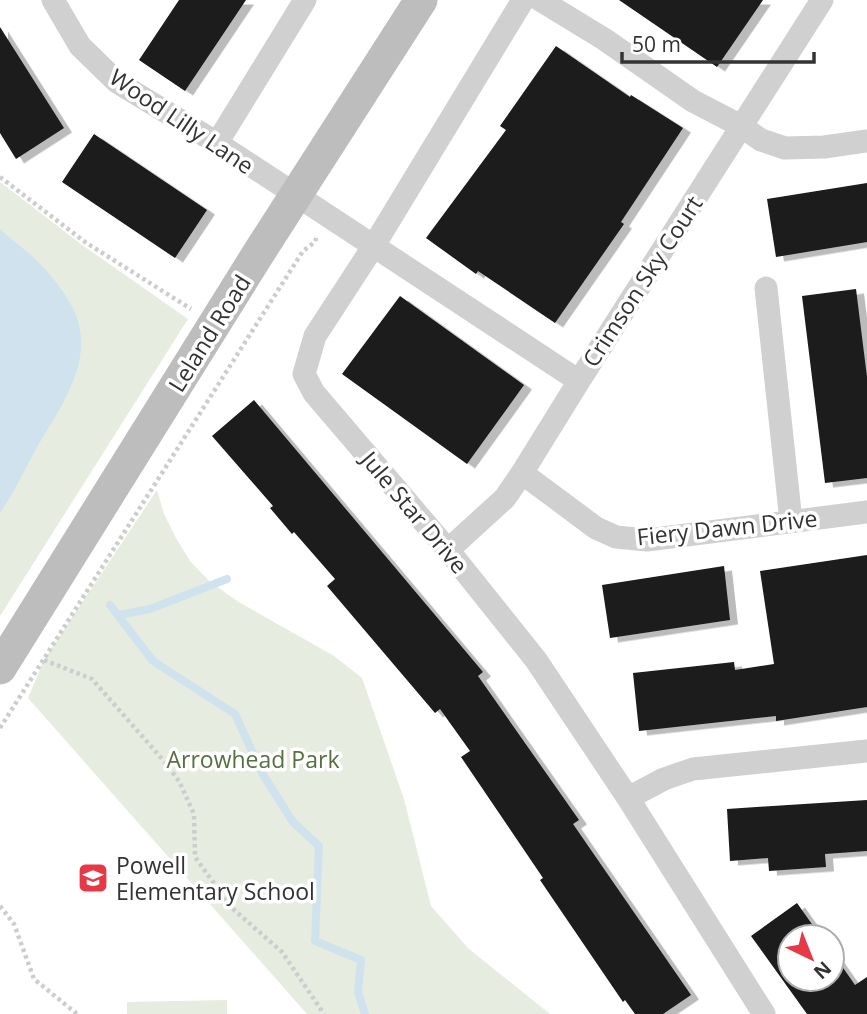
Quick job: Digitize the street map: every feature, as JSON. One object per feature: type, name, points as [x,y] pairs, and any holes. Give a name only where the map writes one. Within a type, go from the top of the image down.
[{"type":"street","name":"Wood Lilly Lane","points":[[53,0],[80,46],[117,82],[217,143],[579,380]]},
{"type":"street","points":[[217,143],[305,0]]},
{"type":"street","name":"Leland Road","points":[[0,668],[421,0]]},
{"type":"street","name":"Jule Star Drive","points":[[523,0],[315,337],[304,373],[314,393],[448,550],[536,660],[628,798],[764,1014]]},
{"type":"street","points":[[540,0],[604,39],[693,101],[741,126],[761,140],[785,148],[824,147],[867,141]]},
{"type":"street","name":"Crimson Sky Court","points":[[448,550],[505,498],[522,474],[579,380],[822,0]]},
{"type":"street","points":[[766,288],[791,521]]},
{"type":"street","name":"Fiery Dawn Drive","points":[[522,474],[596,528],[616,537],[647,540],[867,512]]},
{"type":"street","points":[[628,798],[664,779],[693,769],[867,751]]},
{"type":"path","points":[[0,177],[85,242],[245,342]]},
{"type":"path","points":[[0,728],[303,251],[315,242],[328,218]]},
{"type":"path","points":[[44,660],[92,679],[163,760],[179,781],[194,814],[194,857],[232,908],[282,952],[324,1014]]},
{"type":"path","points":[[0,906],[14,924],[34,979],[77,1014]]},
{"type":"green space","points":[[0,182],[85,247],[188,319],[0,616]]},
{"type":"green space","name":"Arrowhead Park","points":[[157,490],[164,514],[176,538],[190,561],[208,580],[237,601],[334,656],[362,678],[404,799],[431,906],[469,949],[550,1014],[307,1014],[28,698],[44,660]]},
{"type":"green space","points":[[227,1000],[227,1014],[127,1014],[127,1002]]},
{"type":"water","points":[[0,229],[53,278],[70,303],[78,322],[81,341],[80,359],[67,396],[0,513]]},
{"type":"building","points":[[179,0],[246,0],[185,91],[139,60]]},
{"type":"building","points":[[619,0],[763,0],[717,67]]},
{"type":"building","points":[[0,27],[64,128],[16,159],[0,133]]},
{"type":"building","points":[[556,46],[630,97],[631,95],[683,128],[621,222],[624,224],[555,323],[478,271],[476,274],[426,238],[506,130],[500,126]]},
{"type":"building","points":[[94,134],[207,210],[175,258],[62,182]]},
{"type":"building","points":[[867,183],[867,242],[776,257],[767,199]]},
{"type":"building","points":[[856,289],[867,377],[867,478],[825,483],[802,296]]},
{"type":"building","points":[[400,296],[524,385],[467,464],[342,374]]},
{"type":"building","points":[[254,400],[483,672],[478,676],[579,820],[573,824],[691,995],[663,1014],[635,1014],[625,1000],[623,1002],[461,757],[470,751],[440,709],[435,713],[327,586],[335,579],[294,532],[292,534],[270,508],[273,506],[212,436]]},
{"type":"building","points":[[867,555],[867,707],[776,721],[776,716],[639,731],[633,673],[734,662],[735,670],[774,664],[760,571]]},
{"type":"building","points":[[724,566],[730,620],[610,638],[602,585]]},
{"type":"building","points":[[867,800],[867,851],[825,854],[826,867],[769,871],[768,858],[730,861],[727,809]]},
{"type":"building","points":[[797,903],[811,923],[776,923],[776,971],[751,936]]},
{"type":"building","points":[[846,972],[855,985],[867,977],[867,1014],[807,1014],[792,993],[846,993]]},
{"type":"waterway","points":[[119,615],[150,609],[227,579]]},
{"type":"waterway","points":[[110,605],[153,661],[235,714],[262,773],[293,822],[319,846],[315,941],[361,960],[358,992],[365,1014]]},
{"type":"place","name":"Powell Elementary School","points":[[93,878]]}]
